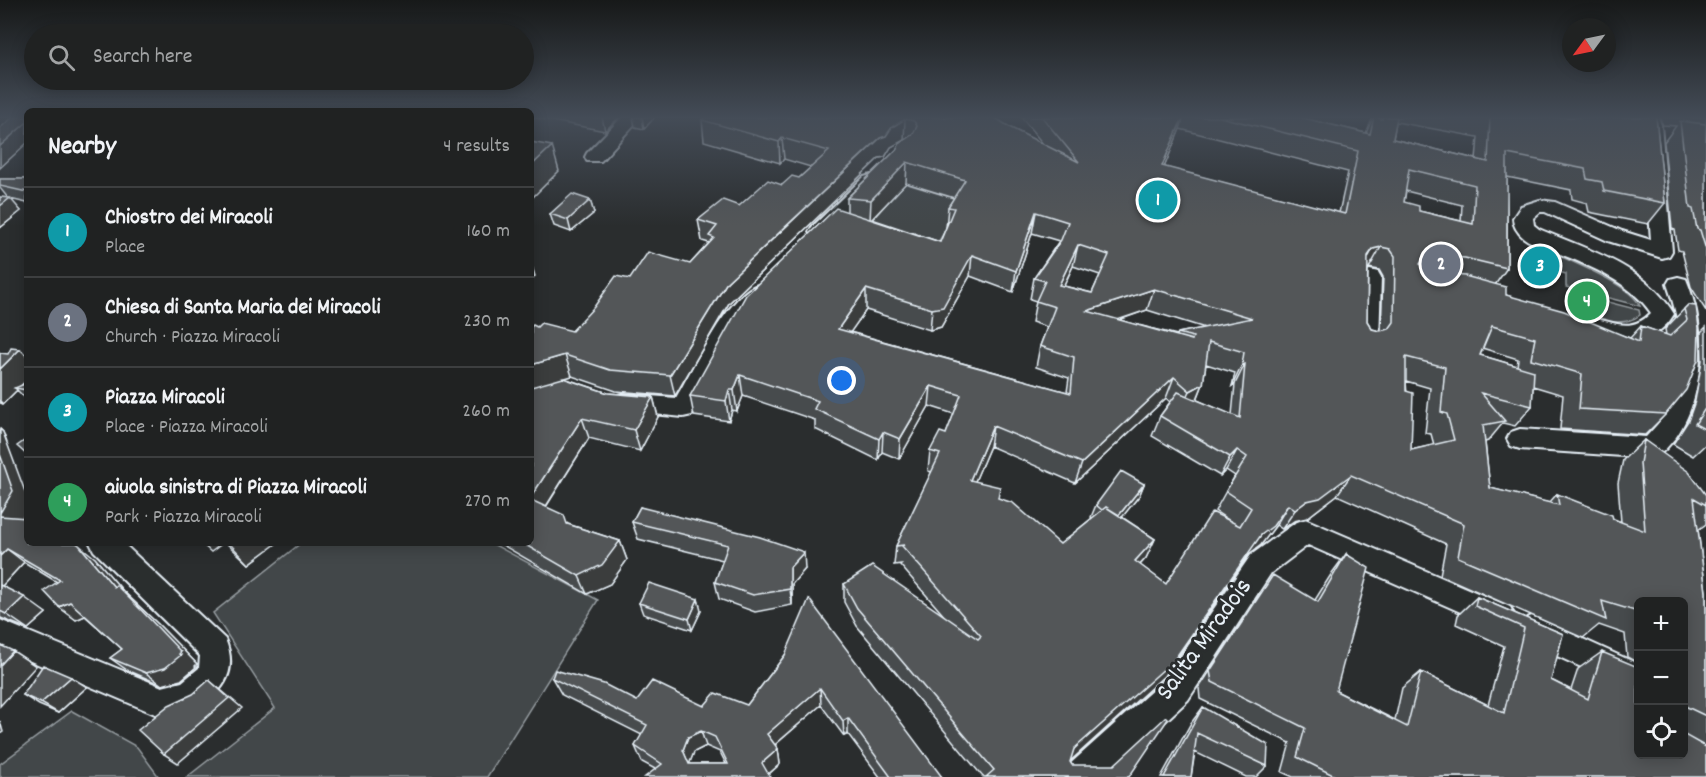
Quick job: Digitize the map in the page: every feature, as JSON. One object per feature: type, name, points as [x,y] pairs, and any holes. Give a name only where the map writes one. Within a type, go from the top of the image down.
[{"type":"street","points":[[594,157],[598,153]]},
{"type":"street","points":[[1650,153],[1662,251],[1615,236],[1548,206],[1538,205],[1530,208],[1525,211],[1523,219],[1526,229],[1532,234],[1635,283],[1657,302],[1662,312]]},
{"type":"street","points":[[806,245],[888,164]]},
{"type":"street","points":[[1368,342],[1370,277]]},
{"type":"street","points":[[604,398],[615,402],[682,408],[734,316],[772,278]]},
{"type":"street","points":[[1520,439],[1652,448],[1677,416],[1689,386],[1694,335],[1678,284]]},
{"type":"street","points":[[1662,312],[1690,318]]},
{"type":"street","points":[[1564,319],[1622,334],[1643,333],[1656,324],[1662,312]]},
{"type":"street","name":"Salita Miradois","points":[[1081,777],[1177,689],[1261,564],[1305,531],[1634,677]]},
{"type":"street","points":[[0,634],[162,702],[184,698],[200,688],[212,674],[216,665],[217,656],[214,649],[107,546]]},
{"type":"shaded area","points":[[904,183],[963,201],[936,246],[872,220]]},
{"type":"shaded area","points":[[1538,246],[1579,264],[1623,288],[1640,306],[1566,287],[1566,274],[1545,268]]},
{"type":"shaded area","points":[[1569,292],[1639,310],[1640,315],[1624,322],[1615,322],[1570,311]]},
{"type":"shaded area","points":[[297,546],[497,546],[598,600],[487,777],[187,777],[275,708],[213,613]]},
{"type":"shaded area","points":[[72,711],[137,747],[159,777],[0,777],[0,764]]},
{"type":"building","points":[[534,153],[544,153],[534,163]]},
{"type":"building","points":[[826,153],[864,153],[727,282],[670,375],[610,370],[565,355],[534,364],[534,326],[537,327],[541,323],[572,331],[594,307],[616,276],[630,279],[648,252],[690,264],[714,238],[709,236],[717,226],[698,220],[723,200],[739,206],[768,180],[782,185],[792,176],[799,178]]},
{"type":"building","points":[[893,153],[1062,153],[1079,162],[1072,153],[1167,153],[1162,166],[1345,214],[1358,153],[1452,153],[1488,162],[1488,153],[1660,153],[1665,203],[1604,191],[1602,182],[1587,179],[1585,169],[1507,154],[1507,268],[1465,258],[1433,256],[1424,258],[1420,264],[1425,272],[1465,276],[1506,287],[1506,295],[1564,311],[1639,342],[1641,326],[1670,336],[1687,320],[1684,309],[1688,305],[1696,306],[1699,328],[1698,360],[1686,390],[1666,414],[1579,409],[1582,374],[1531,359],[1535,338],[1492,326],[1480,355],[1534,371],[1532,406],[1481,393],[1505,421],[1483,425],[1490,488],[1559,505],[1557,494],[1612,515],[1613,519],[1645,531],[1640,463],[1644,440],[1689,472],[1706,495],[1706,505],[1694,498],[1706,592],[1706,716],[1688,707],[1688,597],[1634,597],[1634,611],[1602,601],[1606,620],[1458,557],[1464,524],[1351,475],[1320,498],[1307,501],[1295,510],[1288,505],[1273,526],[1261,535],[1174,660],[1074,749],[1070,762],[1072,765],[1114,765],[1166,717],[1168,719],[1129,777],[986,777],[994,770],[857,608],[844,584],[872,566],[978,639],[981,636],[902,546],[904,545],[896,546],[940,454],[930,451],[940,432],[946,434],[961,395],[931,386],[900,439],[883,432],[879,439],[814,409],[818,401],[740,375],[734,390],[729,390],[726,401],[690,396],[746,295],[836,208],[940,242],[954,208],[948,207],[965,180],[907,162],[871,200],[847,198]],"holes":[[[1409,169],[1475,185],[1473,224],[1419,211],[1419,206],[1404,202]],[[1036,212],[1068,222],[1061,240],[1034,278],[1045,281],[1036,301],[1055,307],[1040,346],[1074,357],[1071,393],[838,329],[866,289],[932,309],[943,307],[972,255],[1016,271]],[[1078,245],[1109,255],[1092,293],[1059,285]],[[1381,247],[1390,249],[1395,256],[1394,322],[1389,329],[1380,331],[1372,329],[1367,321],[1368,256],[1373,249]],[[1154,289],[1252,318],[1178,333],[1193,337],[1192,340],[1087,311]],[[1209,342],[1244,352],[1240,418],[1178,392],[1160,416],[1230,457],[1237,450],[1247,457],[1226,491],[1251,508],[1240,526],[1212,512],[1166,584],[1135,561],[1155,539],[1106,507],[1060,544],[1013,503],[998,498],[1000,487],[970,480],[993,426],[1082,463],[1174,377],[1190,391],[1203,384]],[[1406,357],[1445,367],[1441,412],[1447,414],[1454,440],[1411,450],[1413,393],[1406,391]]]},
{"type":"building","points":[[1684,153],[1706,153],[1706,250],[1700,230],[1697,229],[1693,209],[1690,208]]},
{"type":"building","points":[[0,179],[24,179],[24,191],[0,186]]},
{"type":"building","points":[[572,194],[590,200],[568,220],[550,214]]},
{"type":"building","points":[[0,197],[10,198],[0,206]]},
{"type":"building","points":[[11,348],[20,349],[0,369],[0,353],[8,354]]},
{"type":"building","points":[[563,378],[608,393],[653,397],[634,430],[582,418],[534,492],[534,386]]},
{"type":"building","points":[[24,384],[24,390],[15,388]]},
{"type":"building","points":[[1706,407],[1706,430],[1695,424]]},
{"type":"building","points":[[24,441],[24,452],[17,446]]},
{"type":"building","points":[[0,454],[13,491],[0,513]]},
{"type":"building","points":[[1121,471],[1144,484],[1119,515],[1106,507],[1102,510],[1096,505]]},
{"type":"building","points":[[534,501],[564,515],[567,524],[620,541],[602,565],[579,576],[527,546],[534,546]]},
{"type":"building","points":[[640,507],[760,537],[804,552],[790,567],[790,589],[753,595],[715,582],[728,545],[632,522]]},
{"type":"building","points":[[0,516],[24,518],[24,546],[80,546],[114,587],[116,585],[142,611],[181,652],[179,654],[181,655],[165,668],[146,673],[110,658],[122,649],[70,602],[59,607],[44,591],[60,580],[7,549],[0,556]]},
{"type":"building","points":[[1346,554],[1369,568],[1336,691],[1407,727],[1421,672],[1504,713],[1524,628],[1475,606],[1477,597],[1563,634],[1551,680],[1588,699],[1602,652],[1634,665],[1634,759],[1688,759],[1688,737],[1706,747],[1706,777],[1337,777],[1297,757],[1305,728],[1212,682],[1210,671],[1273,575],[1318,602]]},
{"type":"building","points":[[649,583],[698,599],[689,619],[639,603]]},
{"type":"building","points":[[0,585],[24,597],[6,614],[0,611]]},
{"type":"building","points":[[809,599],[942,777],[891,777],[848,718],[843,721],[820,688],[767,734],[778,749],[762,763],[770,777],[645,777],[662,764],[635,746],[647,725],[552,678],[555,670],[604,684],[637,701],[652,681],[704,706],[715,693],[747,705],[785,655]],"holes":[[[701,731],[715,737],[728,764],[689,764],[683,750],[688,737]]]},
{"type":"building","points":[[0,645],[13,651],[0,665]]},
{"type":"building","points":[[43,665],[71,677],[41,703],[23,695]]},
{"type":"building","points":[[209,680],[229,698],[164,754],[138,730],[169,705],[193,694]]},
{"type":"building","points":[[1203,707],[1268,745],[1267,766],[1197,733],[1191,777],[1164,777]]},
{"type":"place","name":"Chiostro dei Miracoli","points":[[1158,200]]},
{"type":"place","name":"Chiesa di Santa Maria dei Miracoli","points":[[1441,264]]},
{"type":"place","name":"Piazza Miracoli","points":[[1540,266]]},
{"type":"place","name":"aiuola sinistra di Piazza Miracoli","points":[[1587,301]]}]
